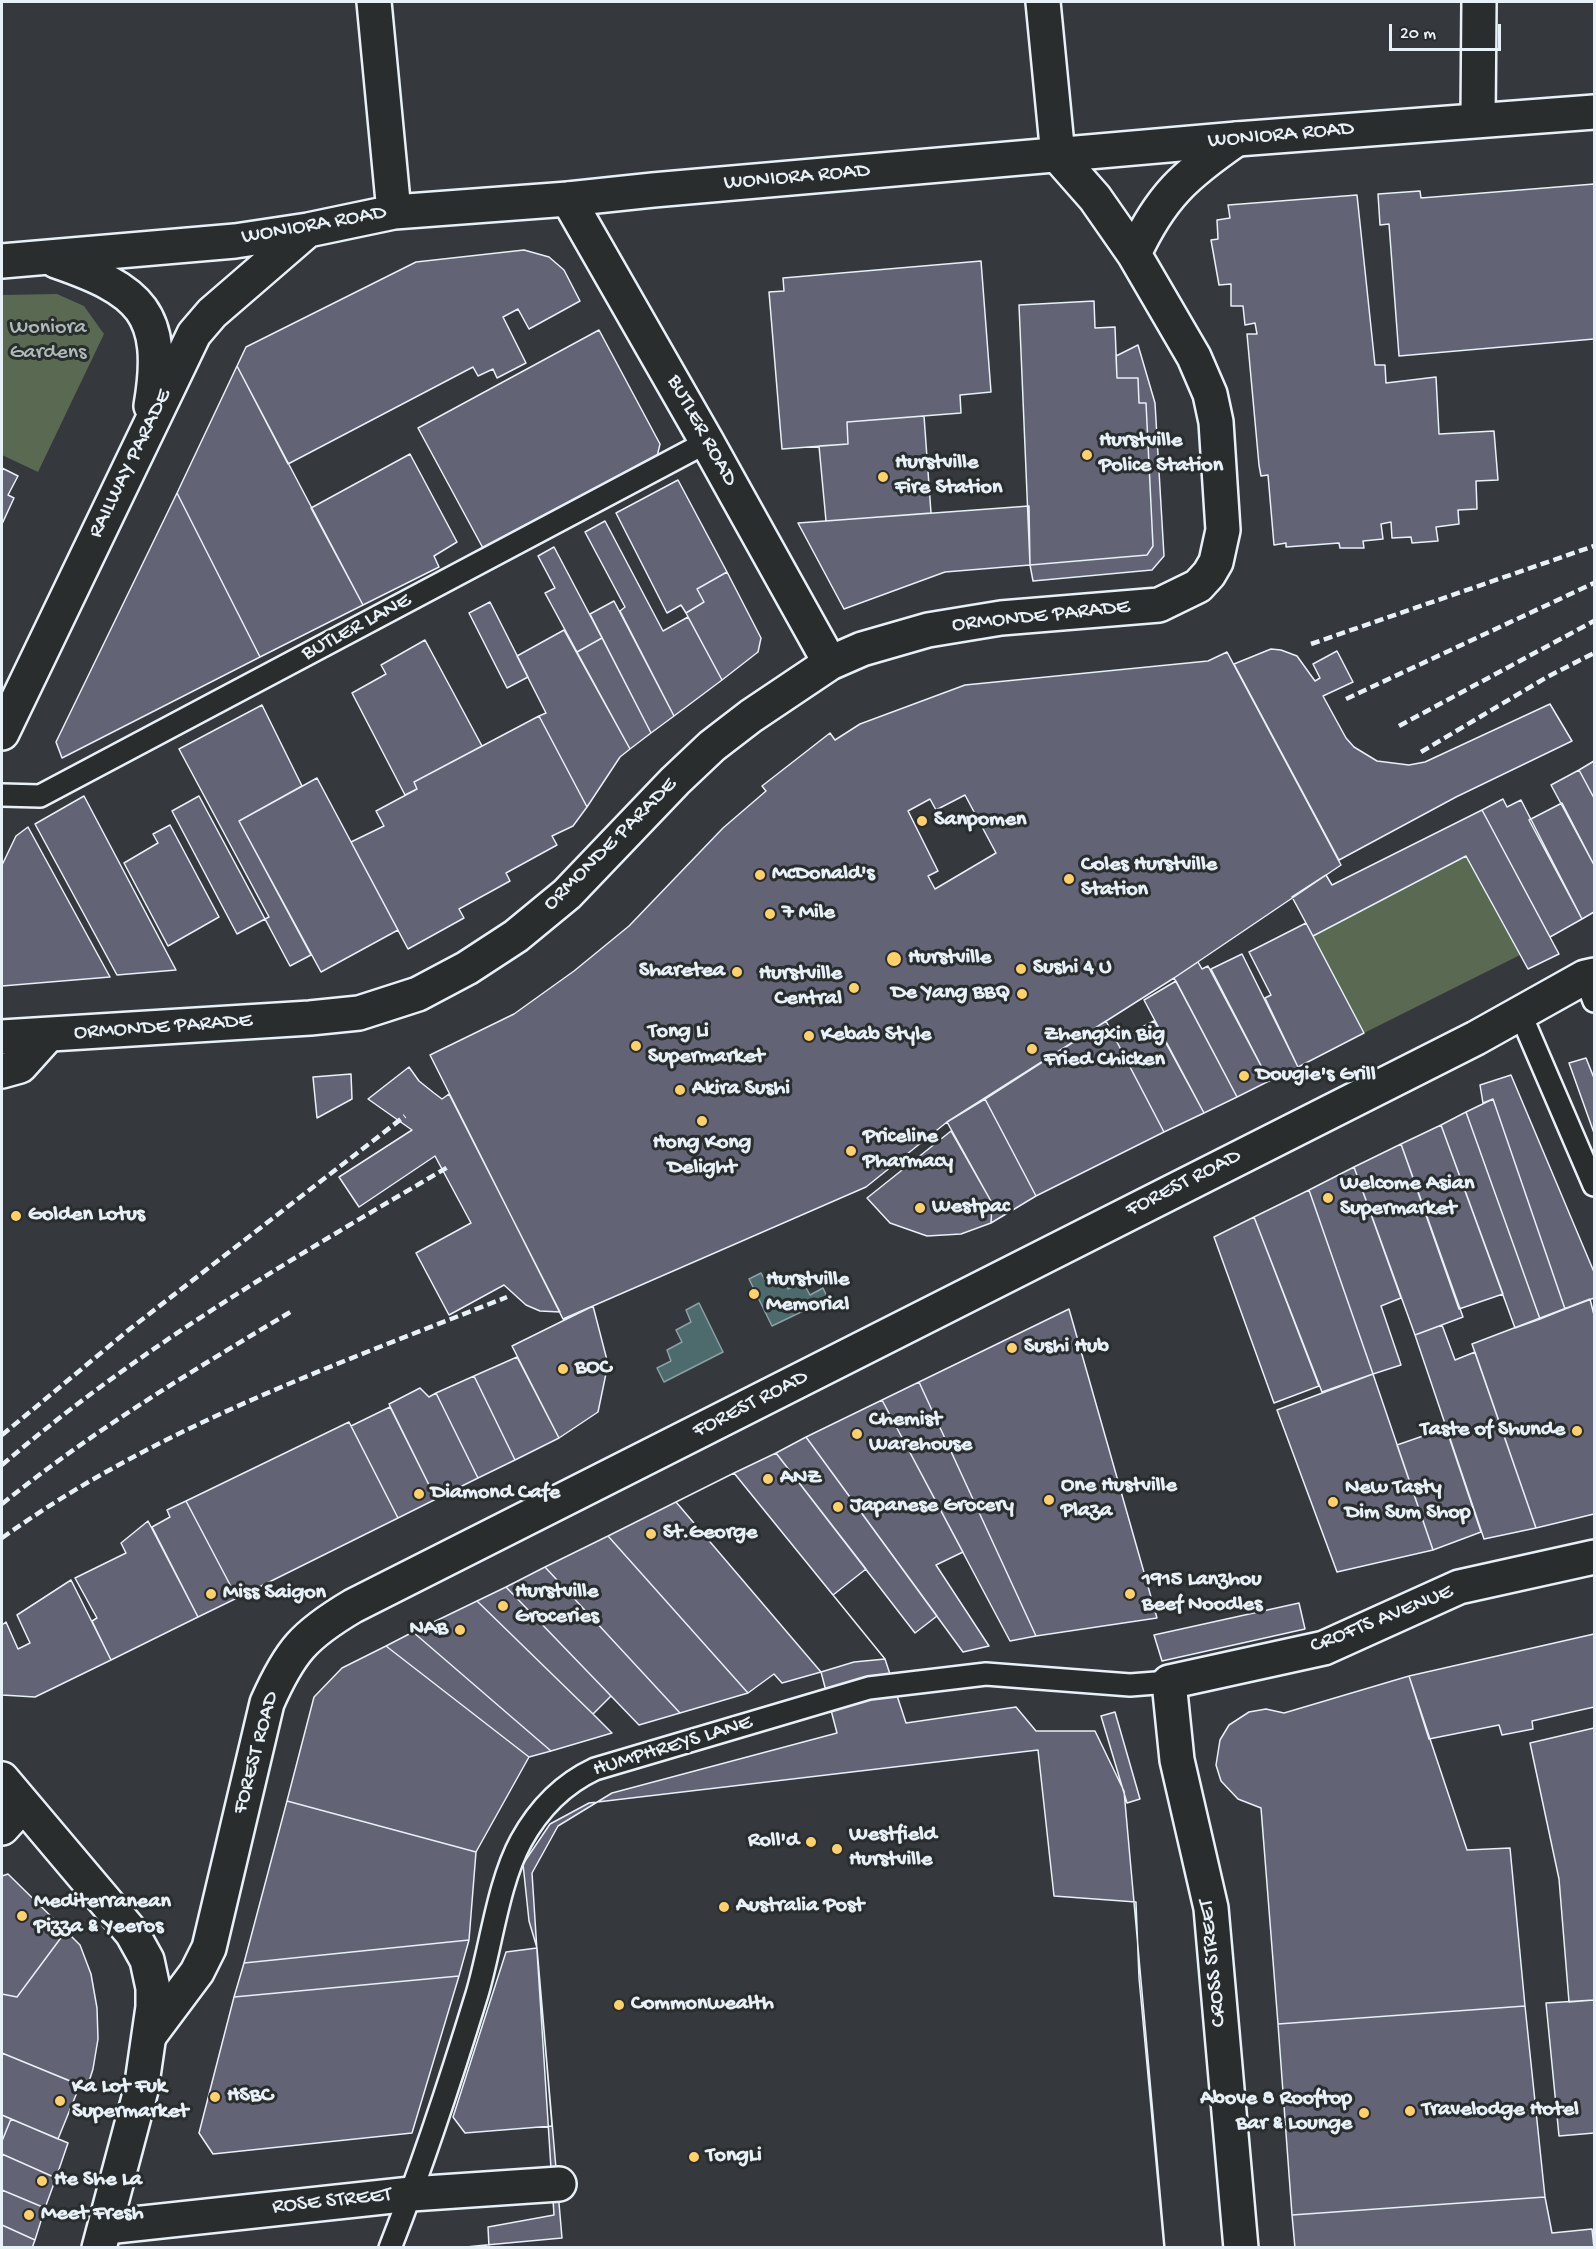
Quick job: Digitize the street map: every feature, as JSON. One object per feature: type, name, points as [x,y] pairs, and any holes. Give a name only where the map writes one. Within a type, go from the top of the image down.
[{"type":"street","points":[[374,2],[394,212]]},
{"type":"street","points":[[1043,2],[1058,156],[1095,198],[1134,254],[1159,207],[1180,182],[1237,139]]},
{"type":"street","points":[[1478,120],[1479,2]]},
{"type":"street","name":"WONIORA ROAD","points":[[2,261],[235,241],[308,231],[394,212],[568,199],[1237,139],[1594,112]]},
{"type":"street","name":"BUTLER ROAD","points":[[568,199],[707,441],[830,663]]},
{"type":"street","name":"RAILWAY PARADE","points":[[2,733],[200,327],[212,313],[308,231]]},
{"type":"street","name":"ORMONDE PARADE","points":[[2,1037],[46,1036],[358,1013],[423,991],[467,968],[525,929],[567,894],[675,781],[712,746],[751,716],[830,663],[862,649],[927,630],[1001,618],[1159,605],[1198,586],[1216,562],[1223,530],[1216,422],[1210,394],[1194,357],[1134,254]]},
{"type":"street","points":[[46,257],[110,281],[127,292],[142,307],[150,323],[156,350],[155,381],[146,434]]},
{"type":"street","name":"FOREST ROAD","points":[[150,2035],[197,1972],[209,1948],[267,1703],[281,1672],[298,1646],[318,1627],[353,1606],[1520,1013],[1592,981]]},
{"type":"street","points":[[2,1071],[20,1066],[46,1036]]},
{"type":"street","name":"CROFTS AVENUE","points":[[1169,1682],[1324,1648],[1459,1587],[1594,1557]]},
{"type":"street","name":"CROSS STREET","points":[[1169,1682],[1177,1760],[1211,1908],[1241,2247]]},
{"type":"street","name":"FOREST ROAD","points":[[2,1779],[12,1816],[132,1933],[147,1960],[153,1988],[150,2035],[141,2090],[102,2237]]},
{"type":"street","name":"ROSE STREET","points":[[102,2237],[411,2194],[559,2184]]},
{"type":"lane","name":"BUTLER LANE","points":[[2,795],[40,796],[707,441]]},
{"type":"lane","points":[[1520,1013],[1594,1185]]},
{"type":"lane","name":"HUMPHREYS LANE","points":[[390,2247],[411,2194],[477,1993],[513,1861],[521,1842],[542,1812],[575,1779],[594,1769],[869,1688],[986,1674],[1130,1685],[1169,1682]]},
{"type":"green space","name":"Woniora Gardens","points":[[57,294],[84,306],[104,334],[38,472],[2,455],[2,295]]},
{"type":"green space","points":[[1466,856],[1520,955],[1364,1033],[1313,936]]},
{"type":"water","points":[[761,1273],[767,1284],[782,1277],[788,1289],[803,1282],[810,1295],[823,1288],[828,1299],[772,1326],[749,1279]]},
{"type":"water","points":[[699,1303],[723,1352],[664,1382],[657,1368],[671,1361],[667,1350],[682,1342],[676,1330],[691,1322],[686,1310]]},
{"type":"building","points":[[1594,184],[1594,339],[1399,356],[1389,224],[1380,225],[1378,194],[1420,191],[1421,198]]},
{"type":"building","points":[[1357,195],[1375,365],[1385,365],[1386,383],[1436,377],[1439,434],[1494,431],[1498,480],[1476,481],[1477,509],[1458,510],[1459,524],[1436,527],[1438,541],[1412,543],[1411,537],[1392,538],[1391,522],[1381,524],[1383,539],[1363,541],[1364,548],[1340,548],[1339,543],[1286,547],[1286,543],[1274,545],[1268,475],[1261,476],[1259,465],[1247,334],[1257,334],[1255,323],[1245,325],[1243,306],[1231,306],[1231,284],[1219,285],[1211,240],[1218,239],[1217,220],[1230,218],[1228,205]]},
{"type":"building","points":[[524,250],[549,257],[564,270],[580,301],[529,329],[518,309],[503,317],[526,363],[497,378],[493,369],[478,376],[473,367],[288,464],[237,366],[246,347],[416,262]]},
{"type":"building","points":[[981,261],[991,392],[960,395],[961,413],[847,422],[848,444],[782,449],[769,292],[784,291],[783,278]]},
{"type":"building","name":"Hurstville Police Station","points":[[1094,301],[1095,328],[1115,327],[1117,378],[1138,378],[1139,403],[1146,403],[1153,546],[1147,555],[1030,565],[1019,305]]},
{"type":"building","points":[[599,330],[660,444],[656,461],[484,550],[418,428]]},
{"type":"building","points":[[1138,345],[1155,403],[1164,556],[1152,570],[1033,581],[1030,565],[1147,555],[1153,546],[1146,403],[1139,403],[1138,378],[1117,378],[1116,356]]},
{"type":"building","points":[[237,366],[363,605],[260,657],[177,493]]},
{"type":"building","points":[[924,416],[931,513],[826,521],[819,446],[848,444],[847,422]]},
{"type":"building","points":[[410,454],[457,542],[434,556],[439,567],[363,605],[311,508]]},
{"type":"building","points":[[2,468],[18,476],[8,495],[14,498],[2,524]]},
{"type":"building","points":[[678,480],[727,572],[697,589],[704,602],[686,613],[681,605],[667,613],[616,513]]},
{"type":"building","points":[[177,493],[260,657],[62,758],[56,742]]},
{"type":"building","points":[[1029,506],[1030,565],[945,572],[844,609],[798,523]]},
{"type":"building","points":[[605,521],[663,631],[688,617],[722,680],[674,716],[620,611],[625,607],[585,532]]},
{"type":"building","points":[[554,547],[602,638],[577,652],[545,593],[555,588],[538,556]]},
{"type":"building","points":[[727,572],[761,638],[758,652],[722,680],[686,613],[704,602],[697,589]]},
{"type":"building","points":[[614,601],[674,716],[651,733],[590,614]]},
{"type":"building","points":[[490,602],[528,677],[507,688],[469,613]]},
{"type":"building","points":[[564,630],[630,749],[620,757],[587,807],[539,716],[546,713],[517,656]]},
{"type":"building","points":[[602,638],[651,733],[630,749],[577,652]]},
{"type":"building","points":[[425,640],[482,746],[414,782],[417,789],[405,795],[352,693],[386,674],[381,665]]},
{"type":"building","points":[[1271,649],[1297,656],[1315,681],[1320,678],[1313,664],[1337,651],[1353,682],[1323,696],[1346,738],[1354,747],[1377,761],[1409,765],[1425,762],[1550,704],[1572,741],[1456,797],[1339,860],[1234,664]]},
{"type":"building","name":"Hurstville Central","points":[[1227,652],[1341,865],[1174,978],[947,1122],[866,1187],[563,1319],[430,1055],[514,1014],[574,971],[629,926],[723,828],[766,791],[762,786],[830,733],[835,740],[860,724],[965,685],[1208,661]]},
{"type":"building","points":[[262,705],[302,786],[239,821],[311,955],[290,966],[265,919],[269,917],[179,749]]},
{"type":"building","points":[[539,716],[587,807],[573,826],[552,836],[557,845],[506,873],[510,881],[459,909],[464,918],[408,949],[351,842],[384,826],[376,811],[417,789],[414,782]]},
{"type":"building","points":[[1594,761],[1594,798],[1579,770]]},
{"type":"building","points":[[1579,770],[1594,798],[1594,865],[1551,785]]},
{"type":"building","points":[[317,778],[398,930],[321,972],[239,821]]},
{"type":"building","points":[[965,795],[996,853],[935,889],[928,876],[938,871],[908,811],[930,799],[936,810]]},
{"type":"building","points":[[84,796],[176,970],[117,975],[35,824]]},
{"type":"building","points":[[199,796],[265,919],[237,934],[172,811]]},
{"type":"building","points":[[1503,799],[1507,807],[1521,800],[1582,919],[1550,937],[1482,810]]},
{"type":"building","points":[[1562,803],[1594,865],[1594,912],[1582,919],[1529,820]]},
{"type":"building","points":[[1482,810],[1559,954],[1528,969],[1466,856],[1313,936],[1292,897],[1326,875],[1332,885]]},
{"type":"building","points":[[170,825],[219,917],[168,946],[124,863],[158,843],[153,834]]},
{"type":"building","points":[[28,827],[110,977],[2,986],[2,865],[16,836]]},
{"type":"building","points":[[1306,923],[1364,1033],[1298,1067],[1265,998],[1271,995],[1249,952]]},
{"type":"building","points":[[1242,954],[1298,1067],[1269,1081],[1211,969]]},
{"type":"building","points":[[1198,962],[1202,969],[1208,966],[1269,1081],[1237,1097],[1174,978]]},
{"type":"building","points":[[1176,981],[1237,1097],[1204,1113],[1144,1000]]},
{"type":"building","points":[[1106,1021],[1164,1132],[1036,1196],[985,1099]]},
{"type":"building","points":[[1154,1021],[1204,1113],[1164,1132],[1116,1040]]},
{"type":"building","points":[[1586,1058],[1594,1078],[1594,1133],[1569,1063]]},
{"type":"building","points":[[409,1067],[419,1081],[442,1099],[449,1094],[560,1312],[540,1311],[526,1305],[504,1285],[449,1315],[416,1253],[471,1223],[435,1156],[359,1207],[339,1177],[412,1130],[368,1099]]},
{"type":"building","points":[[351,1074],[352,1099],[317,1118],[313,1077]]},
{"type":"building","points":[[1511,1075],[1594,1272],[1594,1298],[1565,1309],[1493,1099],[1483,1103],[1480,1085]]},
{"type":"building","points":[[985,1099],[1036,1196],[991,1223],[992,1203],[947,1122]]},
{"type":"building","points":[[1493,1099],[1565,1309],[1540,1319],[1466,1112]]},
{"type":"building","points":[[1466,1112],[1540,1319],[1515,1328],[1441,1125]]},
{"type":"building","points":[[1441,1125],[1503,1294],[1459,1309],[1401,1144]]},
{"type":"building","points":[[951,1131],[992,1203],[991,1223],[961,1234],[927,1236],[890,1223],[867,1198]]},
{"type":"building","points":[[1401,1144],[1463,1317],[1415,1335],[1354,1167]]},
{"type":"building","points":[[1354,1167],[1401,1298],[1381,1306],[1401,1365],[1373,1374],[1309,1190]]},
{"type":"building","points":[[1309,1190],[1373,1374],[1322,1392],[1254,1217]]},
{"type":"building","points":[[1254,1217],[1319,1386],[1274,1403],[1214,1237]]},
{"type":"building","points":[[1590,1299],[1594,1315],[1594,1514],[1536,1528],[1472,1344]]},
{"type":"building","points":[[593,1306],[608,1364],[598,1412],[559,1438],[512,1346]]},
{"type":"building","name":"One Hustville Plaza","points":[[1069,1309],[1157,1618],[1036,1636],[919,1382]]},
{"type":"building","points":[[1442,1325],[1455,1360],[1475,1352],[1536,1528],[1484,1539],[1415,1335]]},
{"type":"building","points":[[517,1357],[559,1438],[515,1460],[474,1376]]},
{"type":"building","points":[[1373,1374],[1433,1550],[1337,1572],[1277,1410]]},
{"type":"building","points":[[474,1376],[515,1460],[478,1478],[436,1393]]},
{"type":"building","points":[[919,1382],[1036,1636],[1010,1641],[882,1400]]},
{"type":"building","points":[[420,1388],[429,1397],[436,1393],[478,1478],[436,1499],[389,1404]]},
{"type":"building","points":[[882,1400],[963,1552],[936,1565],[989,1646],[963,1652],[806,1437]]},
{"type":"building","points":[[390,1407],[436,1499],[398,1518],[351,1426]]},
{"type":"building","points":[[349,1422],[398,1518],[237,1598],[186,1501]]},
{"type":"building","points":[[1446,1428],[1481,1532],[1433,1550],[1397,1445]]},
{"type":"building","points":[[806,1437],[937,1616],[915,1633],[776,1453]]},
{"type":"building","points":[[776,1453],[866,1569],[833,1595],[734,1473]]},
{"type":"building","name":"Westfield Hurstville","points":[[734,1473],[885,1659],[906,1723],[1016,1707],[1036,1731],[1095,1731],[1124,1791],[1165,2248],[489,2248],[488,2227],[554,2215],[532,1873],[558,1826],[612,1793],[837,1733],[821,1672],[676,1502]]},
{"type":"building","points":[[734,1473],[885,1659],[854,1662],[821,1672],[676,1502]]},
{"type":"building","points":[[186,1501],[237,1598],[198,1617],[152,1527],[170,1517],[167,1510]]},
{"type":"building","points":[[676,1502],[821,1672],[782,1683],[774,1674],[748,1693],[608,1536]]},
{"type":"building","points":[[148,1521],[198,1617],[111,1660],[92,1621],[97,1618],[75,1578],[126,1553],[121,1543]]},
{"type":"building","points":[[608,1536],[748,1693],[680,1713],[545,1567]]},
{"type":"building","points":[[545,1567],[680,1713],[639,1725],[506,1587]]},
{"type":"building","points":[[71,1580],[111,1660],[35,1697],[2,1695],[2,1625],[6,1622],[18,1649],[30,1643],[17,1615]]},
{"type":"building","points":[[506,1587],[611,1696],[593,1714],[477,1601]]},
{"type":"building","points":[[477,1601],[612,1733],[551,1751],[413,1632]]},
{"type":"building","points":[[1299,1603],[1305,1629],[1162,1661],[1154,1635]]},
{"type":"building","points":[[413,1632],[551,1751],[529,1757],[386,1646]]},
{"type":"building","points":[[1594,1634],[1594,1707],[1532,1721],[1533,1729],[1502,1735],[1499,1725],[1429,1739],[1409,1676]]},
{"type":"building","points":[[386,1646],[529,1757],[476,1852],[287,1801],[314,1697],[342,1668]]},
{"type":"building","points":[[1409,1676],[1467,1850],[1510,1848],[1525,2006],[1278,2024],[1261,1808],[1238,1799],[1221,1781],[1216,1765],[1220,1740],[1229,1725],[1249,1712],[1266,1709],[1284,1713]]},
{"type":"building","points":[[1115,1712],[1140,1799],[1127,1803],[1101,1716]]},
{"type":"building","points":[[1594,1728],[1594,2000],[1569,2002],[1559,1879],[1530,1743]]},
{"type":"building","name":"Westfield Hurstville","points":[[1038,1750],[1054,1896],[1136,1902],[1139,1978],[1164,2248],[486,2248],[486,2245],[562,2238],[537,1948],[529,1921],[523,1864],[550,1824],[589,1803]]},
{"type":"building","points":[[287,1801],[476,1852],[469,1940],[244,1963]]},
{"type":"building","points":[[8,1874],[66,1931],[17,1997],[2,1994],[2,1876]]},
{"type":"building","points":[[66,1931],[80,1945],[91,1974],[97,2008],[98,2039],[87,2088],[2,2053],[2,1994],[17,1997]]},
{"type":"building","points":[[469,1940],[459,1976],[234,1997],[244,1963]]},
{"type":"building","points":[[537,1948],[552,2126],[465,2133],[453,2117],[506,1952]]},
{"type":"building","points":[[459,1976],[412,2133],[213,2154],[199,2133],[234,1997]]},
{"type":"building","points":[[1594,2000],[1594,2133],[1559,2136],[1546,2003]]},
{"type":"building","name":"Travelodge Hotel","points":[[1525,2006],[1545,2197],[1292,2215],[1278,2024]]},
{"type":"building","points":[[2,2053],[80,2085],[58,2139],[2,2115]]},
{"type":"building","points":[[2,2115],[11,2119],[2,2141]]},
{"type":"building","points":[[11,2119],[68,2143],[56,2178],[2,2154],[2,2141]]},
{"type":"building","points":[[2,2154],[56,2178],[45,2208],[2,2190]]},
{"type":"building","points":[[2,2190],[45,2208],[35,2240],[2,2225]]},
{"type":"building","points":[[1545,2197],[1552,2233],[1592,2229],[1594,2248],[1295,2248],[1292,2215]]},
{"type":"building","points":[[2,2225],[35,2240],[32,2248],[2,2248]]},
{"type":"building","points":[[486,2245],[486,2248],[456,2248]]},
{"type":"railway","points":[[1311,644],[1594,546]]},
{"type":"railway","points":[[1346,699],[1594,583]]},
{"type":"railway","points":[[1399,726],[1594,621]]},
{"type":"railway","points":[[1421,752],[1547,677],[1594,653]]},
{"type":"railway","points":[[2,1435],[131,1328],[405,1116]]},
{"type":"railway","points":[[2,1465],[54,1422],[162,1343],[275,1270],[448,1167]]},
{"type":"railway","points":[[2,1538],[60,1499],[183,1432],[311,1375],[507,1297]]},
{"type":"railway","points":[[2,1504],[71,1451],[107,1427],[180,1379],[292,1311]]},
{"type":"place","name":"Hurstville Police Station","points":[[1087,455]]},
{"type":"place","name":"Hurstville Fire Station","points":[[883,477]]},
{"type":"place","name":"Sanpomen","points":[[922,821]]},
{"type":"place","name":"McDonald's","points":[[760,875]]},
{"type":"place","name":"Coles Hurstville Station","points":[[1069,879]]},
{"type":"place","name":"7 Mile","points":[[770,914]]},
{"type":"place","name":"Hurstville","points":[[894,959]]},
{"type":"place","name":"Sushi 4 U","points":[[1021,969]]},
{"type":"place","name":"Sharetea","points":[[737,972]]},
{"type":"place","name":"Hurstville Central","points":[[854,988]]},
{"type":"place","name":"De Yang BBQ","points":[[1022,994]]},
{"type":"place","name":"Kebab Style","points":[[809,1036]]},
{"type":"place","name":"Tong Li Supermarket","points":[[636,1046]]},
{"type":"place","name":"Zhengxin Big Fried Chicken","points":[[1032,1049]]},
{"type":"place","name":"Dougie's Grill","points":[[1244,1076]]},
{"type":"place","name":"Akira Sushi","points":[[680,1090]]},
{"type":"place","name":"Hong Kong Delight","points":[[702,1121]]},
{"type":"place","name":"Priceline Pharmacy","points":[[851,1151]]},
{"type":"place","name":"Welcome Asian Supermarket","points":[[1328,1198]]},
{"type":"place","name":"Westpac","points":[[920,1208]]},
{"type":"place","name":"Golden Lotus","points":[[16,1216]]},
{"type":"place","name":"Hurstville Memorial","points":[[754,1294]]},
{"type":"place","name":"Sushi Hub","points":[[1012,1348]]},
{"type":"place","name":"BOC","points":[[563,1369]]},
{"type":"place","name":"Taste of Shunde","points":[[1577,1431]]},
{"type":"place","name":"Chemist Warehouse","points":[[857,1434]]},
{"type":"place","name":"ANZ","points":[[768,1479]]},
{"type":"place","name":"Diamond Cafe","points":[[419,1494]]},
{"type":"place","name":"One Hustville Plaza","points":[[1049,1500]]},
{"type":"place","name":"New Tasty Dim Sum Shop","points":[[1333,1502]]},
{"type":"place","name":"Japanese Grocery","points":[[838,1507]]},
{"type":"place","name":"St.George","points":[[651,1534]]},
{"type":"place","name":"Miss Saigon","points":[[211,1594]]},
{"type":"place","name":"1915 Lanzhou Beef Noodles","points":[[1130,1594]]},
{"type":"place","name":"Hurstville Groceries","points":[[503,1606]]},
{"type":"place","name":"NAB","points":[[460,1630]]},
{"type":"place","name":"Roll'd","points":[[811,1842]]},
{"type":"place","name":"Westfield Hurstville","points":[[837,1849]]},
{"type":"place","name":"Australia Post","points":[[724,1907]]},
{"type":"place","name":"Mediterranean Pizza & Yeeros","points":[[22,1916]]},
{"type":"place","name":"Commonwealth","points":[[619,2005]]},
{"type":"place","name":"HSBC","points":[[215,2097]]},
{"type":"place","name":"Ka Lot Fuk Supermarket","points":[[60,2101]]},
{"type":"place","name":"Travelodge Hotel","points":[[1410,2111]]},
{"type":"place","name":"Above 8 Rooftop Bar & Lounge","points":[[1364,2113]]},
{"type":"place","name":"TongLi","points":[[694,2157]]},
{"type":"place","name":"He She La","points":[[42,2181]]},
{"type":"place","name":"Meet Fresh","points":[[29,2215]]}]
